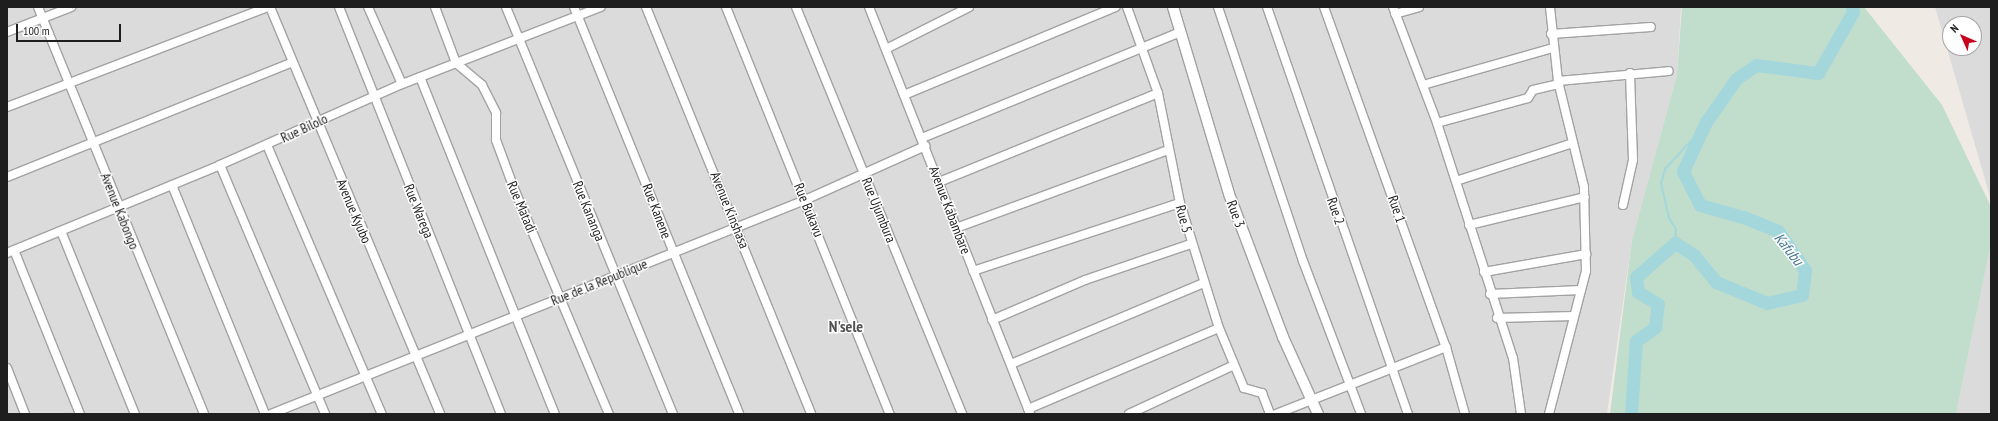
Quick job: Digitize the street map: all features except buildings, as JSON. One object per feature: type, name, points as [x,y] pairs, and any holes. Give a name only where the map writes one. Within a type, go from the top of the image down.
[{"type":"street","name":"Avenue Kabongo","points":[[38,7],[118,208],[204,414]]},
{"type":"street","points":[[7,32],[71,7]]},
{"type":"street","points":[[7,107],[269,7]]},
{"type":"street","name":"Avenue Kyubo","points":[[269,7],[414,356],[440,414]]},
{"type":"street","name":"Rue Warega","points":[[339,7],[376,95],[468,335],[501,414]]},
{"type":"street","points":[[368,7],[402,84]]},
{"type":"street","name":"Rue Matadi","points":[[435,7],[456,63],[486,90],[496,113],[496,140],[513,186],[562,297],[609,414]]},
{"type":"street","name":"Rue Kananga","points":[[506,7],[673,414]]},
{"type":"street","name":"Rue Kanene","points":[[574,7],[739,414]]},
{"type":"street","name":"Rue Bilolo","points":[[11,251],[61,232],[267,145],[402,84],[601,7]]},
{"type":"street","name":"Avenue Kinshasa","points":[[646,7],[737,227],[811,414]]},
{"type":"street","name":"Rue Bukavu","points":[[726,7],[890,414]]},
{"type":"street","name":"Rue Ujumbura","points":[[796,7],[962,414]]},
{"type":"street","name":"Avenue Kabambare","points":[[869,7],[1029,412]]},
{"type":"street","points":[[886,49],[969,7]]},
{"type":"street","points":[[904,95],[1115,7]]},
{"type":"street","name":"Rue 5","points":[[1127,7],[1158,93],[1168,150],[1180,204],[1191,244],[1232,366],[1244,388],[1262,393],[1270,414]]},
{"type":"street","name":"Rue 3","points":[[1173,7],[1229,194],[1283,337],[1318,414]]},
{"type":"street","points":[[1218,7],[1284,207],[1361,414]]},
{"type":"street","name":"Rue 2","points":[[1267,7],[1408,414]]},
{"type":"street","name":"Rue 1","points":[[1324,7],[1446,347],[1465,414]]},
{"type":"street","points":[[1419,7],[1394,10],[1437,123],[1470,225],[1497,318],[1518,377],[1521,414]]},
{"type":"street","points":[[1549,414],[1581,290],[1586,254],[1585,196],[1559,82],[1551,34],[1550,7]]},
{"type":"street","points":[[1551,34],[1650,28]]},
{"type":"street","name":"Rue de la Republique","points":[[271,414],[365,375],[805,200],[864,173],[923,142],[1181,32]]},
{"type":"street","points":[[1423,85],[1553,48]]},
{"type":"street","points":[[7,177],[292,63]]},
{"type":"street","points":[[1437,123],[1528,98],[1533,90],[1559,82],[1630,73],[1669,71]]},
{"type":"street","points":[[1623,205],[1633,160],[1630,73]]},
{"type":"street","points":[[420,78],[514,316],[555,414]]},
{"type":"street","points":[[939,182],[1158,93]]},
{"type":"street","points":[[1456,181],[1573,143]]},
{"type":"street","points":[[267,145],[382,414]]},
{"type":"street","points":[[956,228],[1168,150]]},
{"type":"street","points":[[220,165],[325,414]]},
{"type":"street","points":[[172,185],[265,414]]},
{"type":"street","points":[[1470,225],[1585,196]]},
{"type":"street","points":[[973,271],[1180,204]]},
{"type":"street","points":[[61,232],[135,414]]},
{"type":"street","points":[[992,320],[1085,280],[1191,244]]},
{"type":"street","points":[[11,251],[80,414]]},
{"type":"street","points":[[1484,272],[1586,254]]},
{"type":"street","points":[[1010,364],[1204,284]]},
{"type":"street","points":[[1490,294],[1581,290]]},
{"type":"street","points":[[1497,318],[1574,316]]},
{"type":"street","points":[[1029,412],[1219,328]]},
{"type":"street","points":[[1276,414],[1446,347]]},
{"type":"street","points":[[1129,414],[1232,366]]},
{"type":"street","points":[[7,368],[25,414]]},
{"type":"shaded area","points":[[7,7],[1681,7],[1677,75],[1632,240],[1607,414],[7,414]]},
{"type":"shaded area","points":[[1935,7],[1991,7],[1991,200],[1949,56],[1982,56],[1982,16],[1942,16],[1942,31]]},
{"type":"shaded area","points":[[1991,243],[1991,414],[1956,414]]},
{"type":"green space","points":[[1682,7],[1864,7],[1942,105],[1991,207],[1991,243],[1956,414],[1610,414],[1632,240],[1677,75]]},
{"type":"waterway","name":"Kafubu","points":[[1631,414],[1636,341],[1655,327],[1658,304],[1638,292],[1636,277],[1675,243],[1694,255],[1716,282],[1767,303],[1802,295],[1805,270],[1778,231],[1746,218],[1700,205],[1683,171],[1706,122],[1736,79],[1756,65],[1818,73],[1853,12],[1852,7]]},
{"type":"waterway","points":[[1675,243],[1676,229],[1669,218],[1661,184],[1665,169],[1703,128]]},
{"type":"district","name":"N'sele","points":[[846,326]]}]
